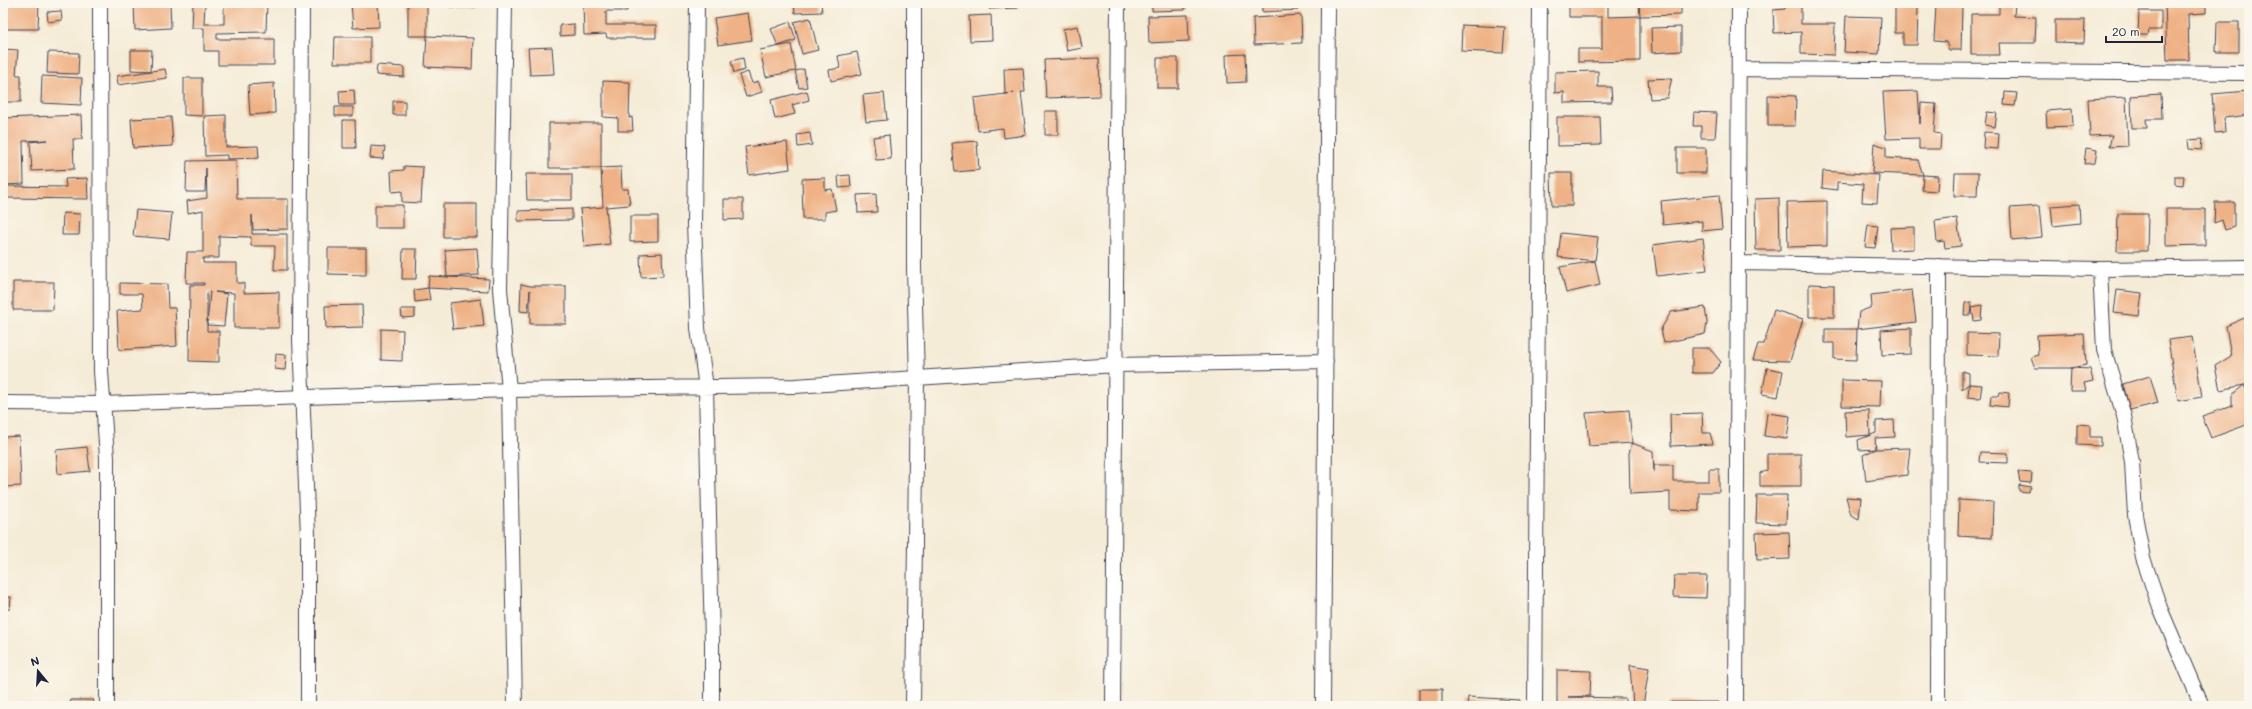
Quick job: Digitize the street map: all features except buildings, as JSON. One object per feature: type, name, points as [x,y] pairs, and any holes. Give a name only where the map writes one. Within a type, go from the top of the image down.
[{"type":"street","points":[[100,3],[101,371],[107,488],[107,706]]},
{"type":"street","points":[[302,3],[300,340],[304,398],[308,535],[308,706]]},
{"type":"street","points":[[505,3],[500,289],[509,390],[515,706]]},
{"type":"street","points":[[697,3],[694,223],[698,328],[706,388],[712,642],[712,706]]},
{"type":"street","points":[[913,706],[917,379],[914,268],[914,3]]},
{"type":"street","points":[[1113,706],[1118,3]]},
{"type":"street","points":[[1323,706],[1328,3]]},
{"type":"street","points":[[1535,706],[1540,3]]},
{"type":"street","points":[[1736,706],[1740,69],[1739,3]]},
{"type":"street","points":[[1740,69],[2249,73]]},
{"type":"street","points":[[1738,263],[2100,269],[2249,267]]},
{"type":"street","points":[[1938,706],[1939,266]]},
{"type":"street","points":[[2100,269],[2104,350],[2107,366],[2124,416],[2132,462],[2135,515],[2143,558],[2160,608],[2202,706]]},
{"type":"street","points":[[3,403],[103,404],[509,390],[795,386],[1116,365],[1326,360]]}]
